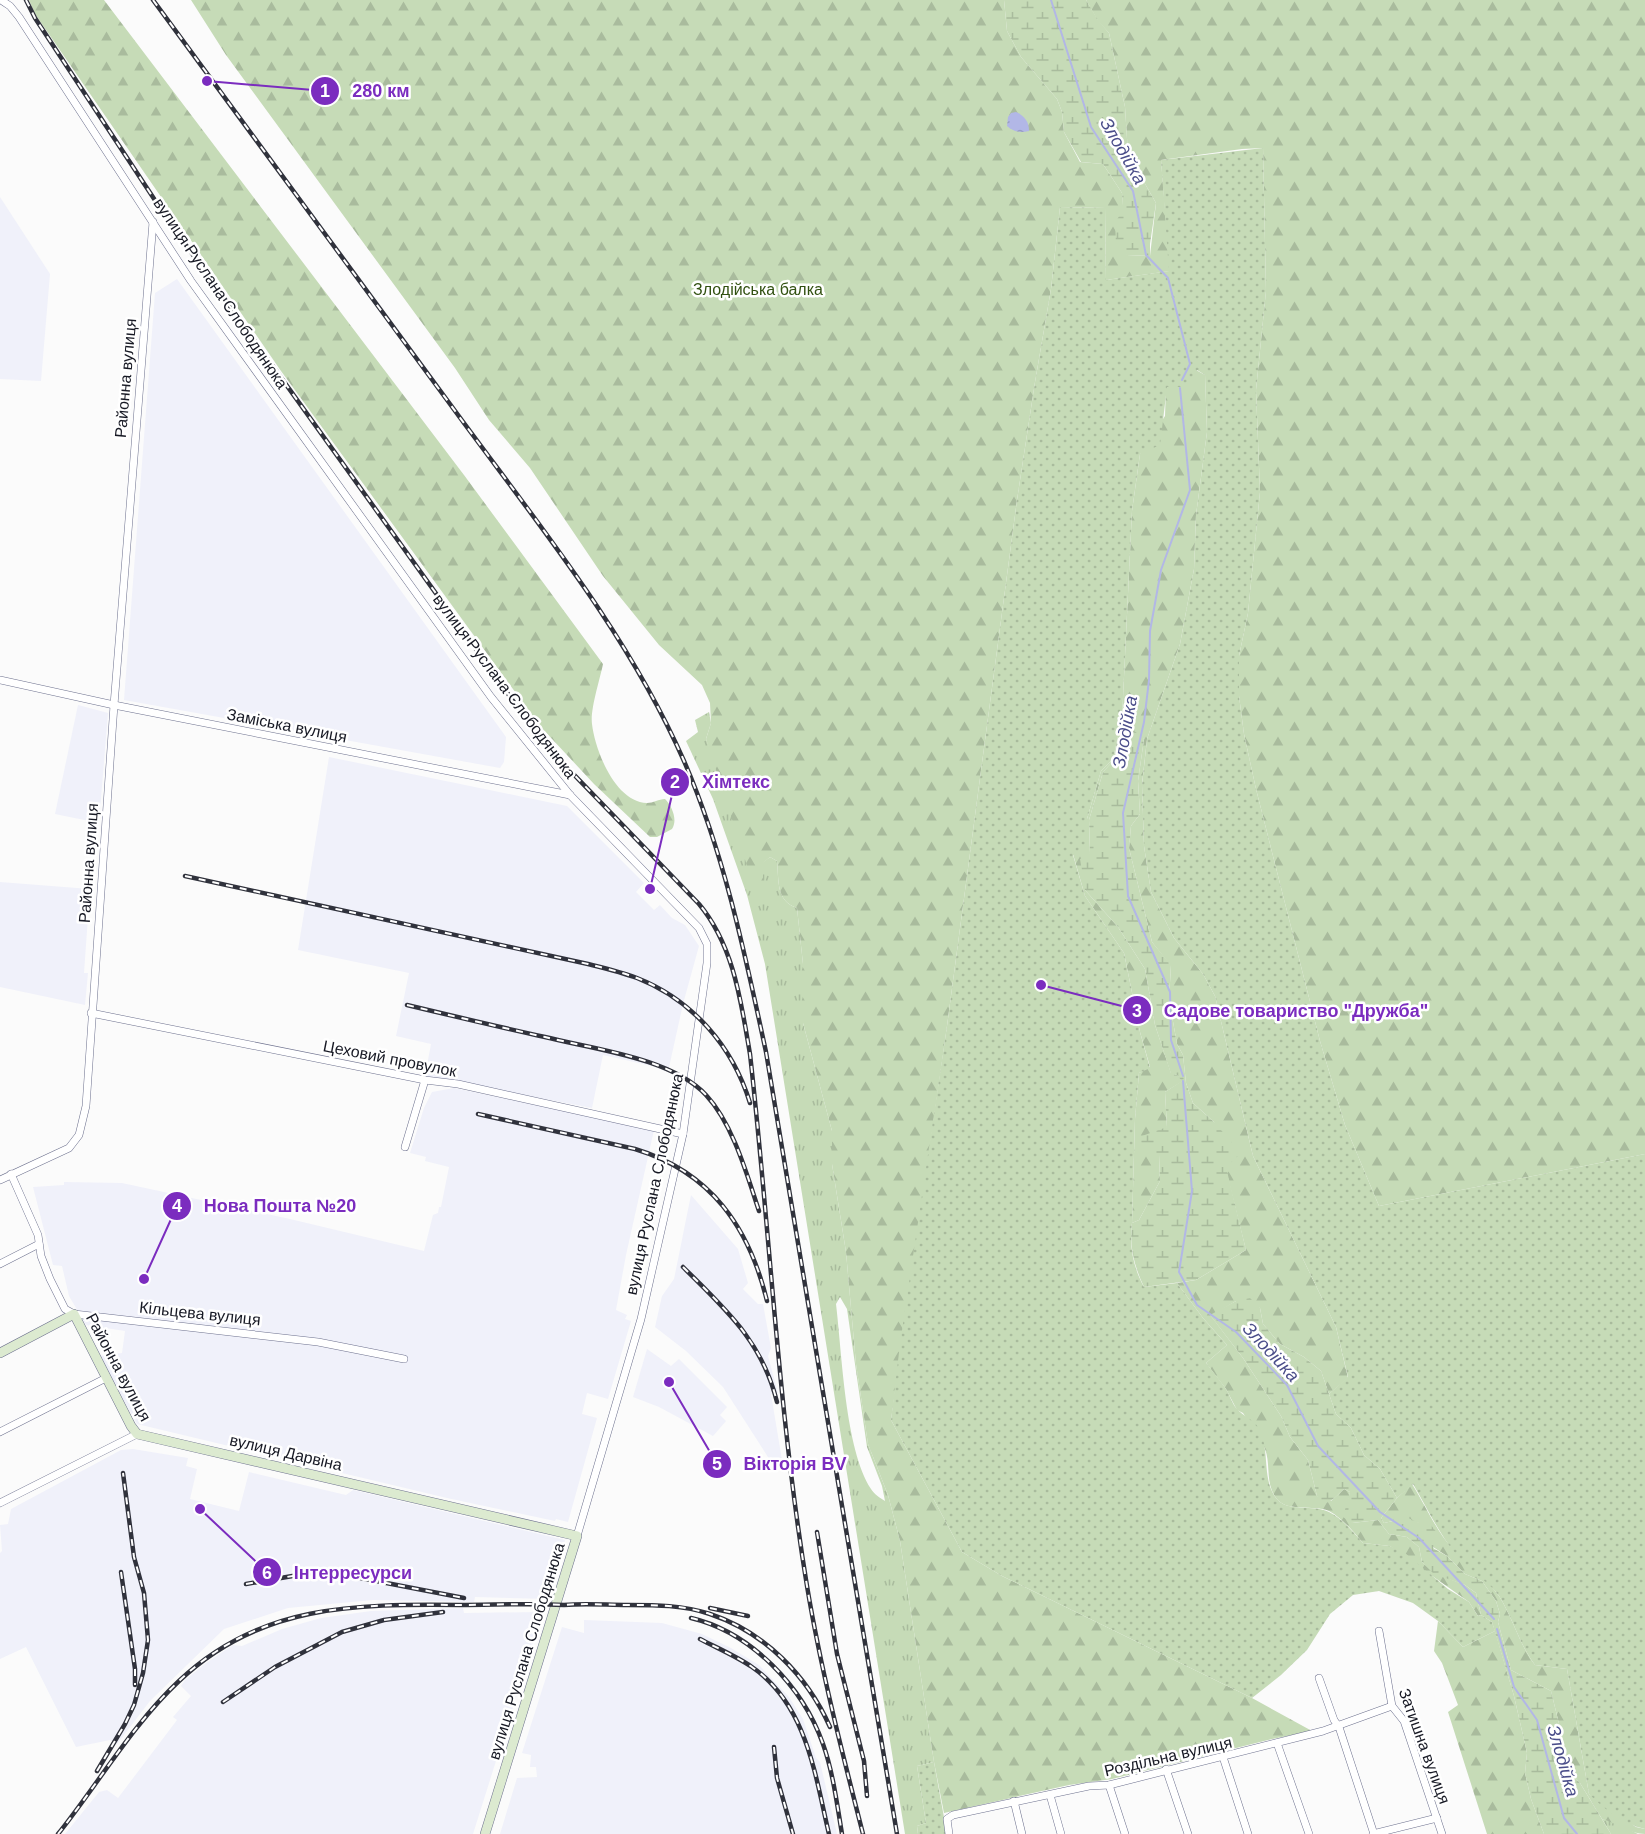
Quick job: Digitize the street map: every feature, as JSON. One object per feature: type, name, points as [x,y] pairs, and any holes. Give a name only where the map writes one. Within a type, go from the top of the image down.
[{"type":"street","name":"вулиця Руслана Слободянюка","points":[[1,0],[10,6],[19,17],[191,281],[490,697],[570,795],[699,928],[707,944],[700,1020],[683,1134],[641,1319],[485,1834]]},
{"type":"street","name":"Районна вулиця","points":[[137,1434],[74,1314],[64,1309],[41,1256],[38,1235],[11,1174],[69,1148],[79,1135],[86,1106],[114,705],[153,222]]},
{"type":"street","name":"Заміська вулиця","points":[[0,680],[114,705],[570,795]]},
{"type":"street","name":"Цеховий провулок","points":[[91,1013],[425,1080],[458,1084],[683,1134]]},
{"type":"street","points":[[405,1147],[425,1080]]},
{"type":"street","points":[[0,1180],[11,1174]]},
{"type":"street","points":[[0,1264],[39,1244]]},
{"type":"street","points":[[0,1353],[74,1314]]},
{"type":"street","name":"Кільцева вулиця","points":[[74,1314],[318,1342],[404,1359]]},
{"type":"street","points":[[0,1432],[106,1378]]},
{"type":"street","points":[[0,1503],[137,1434]]},
{"type":"street","name":"вулиця Дарвіна","points":[[137,1434],[577,1536]]},
{"type":"street","name":"Затишна вулиця","points":[[1379,1631],[1392,1706],[1404,1721],[1442,1834]]},
{"type":"street","points":[[1319,1678],[1334,1720],[1339,1727],[1373,1834],[1437,1818]]},
{"type":"street","name":"Роздільна вулиця","points":[[949,1834],[947,1819],[953,1815],[1089,1786],[1109,1785],[1223,1757],[1339,1727],[1392,1706]]},
{"type":"street","points":[[1277,1743],[1309,1834]]},
{"type":"street","points":[[1223,1757],[1248,1834]]},
{"type":"street","points":[[1166,1770],[1188,1834]]},
{"type":"street","points":[[1109,1785],[1125,1834]]},
{"type":"street","points":[[1050,1795],[1061,1834]]},
{"type":"street","points":[[1014,1801],[1022,1834]]},
{"type":"shaded area","points":[[0,197],[50,274],[41,381],[0,379]]},
{"type":"shaded area","points":[[177,279],[506,737],[504,762],[500,768],[124,700],[155,293]]},
{"type":"shaded area","points":[[78,705],[108,713],[99,823],[55,814]]},
{"type":"shaded area","points":[[329,757],[567,806],[644,883],[636,892],[654,910],[660,905],[672,918],[685,925],[699,946],[668,1072],[603,1055],[592,1108],[425,1076],[431,1044],[396,1036],[409,973],[298,950]]},
{"type":"shaded area","points":[[0,882],[90,889],[84,973],[88,973],[85,1005],[0,987]]},
{"type":"shaded area","points":[[454,1088],[654,1130],[616,1310],[627,1315],[625,1319],[631,1321],[608,1399],[587,1393],[582,1414],[597,1418],[568,1522],[447,1498],[137,1424],[99,1356],[122,1353],[125,1331],[86,1325],[69,1296],[62,1266],[53,1265],[33,1187],[64,1185],[64,1182],[122,1183],[424,1251],[433,1215],[438,1213],[441,1207],[449,1167],[425,1161],[426,1157],[410,1153],[424,1108],[432,1092]]},
{"type":"shaded area","points":[[691,1195],[738,1249],[748,1283],[743,1289],[758,1304],[763,1304],[771,1348],[768,1356],[778,1393],[771,1394],[783,1466],[775,1468],[723,1387],[686,1351],[655,1327],[662,1296],[674,1279]]},
{"type":"shaded area","points":[[647,1349],[671,1366],[679,1359],[727,1407],[720,1415],[726,1421],[713,1436],[659,1407],[633,1397]]},
{"type":"shaded area","points":[[133,1449],[188,1458],[186,1466],[197,1469],[190,1499],[239,1511],[249,1472],[346,1495],[353,1490],[565,1540],[549,1599],[475,1597],[474,1602],[373,1600],[288,1608],[224,1629],[150,1701],[117,1744],[110,1740],[76,1747],[26,1647],[0,1659],[0,1553],[2,1551],[0,1525],[8,1524],[11,1509],[121,1450]]},
{"type":"shaded area","points":[[463,1608],[464,1613],[537,1612],[542,1615],[473,1834],[65,1834],[99,1792],[107,1790],[118,1798],[177,1720],[173,1717],[191,1696],[181,1686],[185,1680],[233,1645],[242,1646],[282,1629],[321,1618],[371,1611]]},
{"type":"shaded area","points":[[584,1620],[662,1623],[702,1634],[759,1665],[789,1697],[803,1719],[816,1758],[820,1762],[837,1834],[500,1834],[517,1778],[537,1777],[536,1767],[530,1767],[531,1755],[522,1753],[562,1627],[584,1633]]},
{"type":"green space","points":[[29,0],[104,0],[464,475],[603,664],[592,718],[594,735],[602,760],[616,784],[625,794],[647,803],[665,799],[673,813],[672,829],[657,837],[650,837],[594,784],[540,726],[281,371],[35,14]]},
{"type":"green space","name":"Злодійська балка","points":[[191,0],[1004,0],[1007,31],[1021,57],[1057,99],[1062,112],[1064,132],[1080,162],[1103,164],[1122,193],[1127,255],[1150,256],[1156,203],[1128,154],[1125,107],[1109,33],[1098,21],[1086,0],[1645,0],[1645,1154],[1379,1206],[1345,1125],[1320,1041],[1256,789],[1244,734],[1239,696],[1239,656],[1248,613],[1260,492],[1256,390],[1266,291],[1263,148],[1161,160],[1170,271],[1106,280],[1105,208],[1060,207],[1051,289],[1017,500],[947,1026],[891,1420],[962,1552],[1002,1576],[1252,1698],[1312,1731],[1112,1779],[1069,1785],[944,1813],[900,1541],[888,1495],[868,1444],[856,1364],[846,1252],[832,1164],[832,1131],[803,1023],[803,964],[797,908],[785,901],[782,895],[777,861],[770,857],[763,863],[763,889],[752,881],[706,739],[711,723],[710,703],[702,685],[659,645],[603,576],[530,468],[489,420],[455,368],[226,55]]},
{"type":"green space","points":[[1004,0],[1086,0],[1109,33],[1125,107],[1128,154],[1156,203],[1150,256],[1127,255],[1116,244],[1115,222],[1123,211],[1122,193],[1103,164],[1081,162],[1064,132],[1062,112],[1057,99],[1021,57],[1007,31]]},
{"type":"green space","points":[[1263,148],[1266,291],[1256,390],[1260,492],[1248,613],[1239,656],[1239,696],[1244,734],[1256,789],[1320,1041],[1345,1125],[1379,1206],[1645,1154],[1645,1829],[1629,1824],[1614,1815],[1589,1794],[1567,1669],[1535,1665],[1499,1596],[1450,1547],[1413,1484],[1397,1498],[1380,1469],[1364,1455],[1351,1428],[1336,1414],[1329,1394],[1348,1377],[1336,1327],[1253,1156],[1215,996],[1203,974],[1174,938],[1151,892],[1144,846],[1142,785],[1147,739],[1180,644],[1194,569],[1196,515],[1207,432],[1205,375],[1197,370],[1186,387],[1167,387],[1160,445],[1140,454],[1132,511],[1122,718],[1113,759],[1101,771],[1087,819],[1087,852],[1073,855],[1085,896],[1124,953],[1140,1032],[1150,1068],[1139,1073],[1135,1119],[1131,1240],[1135,1264],[1144,1287],[1177,1283],[1227,1345],[1206,1363],[1226,1389],[1235,1407],[1258,1427],[1264,1445],[1271,1490],[1276,1498],[1281,1503],[1294,1507],[1329,1512],[1343,1522],[1363,1543],[1390,1546],[1405,1553],[1448,1589],[1469,1602],[1478,1616],[1481,1615],[1492,1622],[1495,1631],[1463,1647],[1438,1621],[1413,1603],[1379,1591],[1353,1595],[1330,1614],[1307,1650],[1252,1698],[1002,1576],[962,1552],[891,1420],[947,1026],[1017,500],[1051,289],[1060,207],[1105,208],[1106,280],[1169,271],[1161,160]]},
{"type":"green space","points":[[1196,370],[1205,375],[1207,432],[1196,515],[1194,569],[1180,644],[1147,739],[1142,784],[1144,846],[1151,892],[1174,938],[1203,974],[1215,996],[1253,1156],[1336,1327],[1348,1378],[1329,1394],[1321,1371],[1304,1357],[1280,1344],[1263,1324],[1260,1308],[1236,1301],[1211,1316],[1243,1358],[1281,1416],[1290,1437],[1308,1460],[1317,1496],[1331,1501],[1344,1489],[1350,1492],[1348,1503],[1352,1523],[1378,1520],[1389,1534],[1407,1537],[1419,1547],[1422,1562],[1434,1573],[1465,1585],[1476,1593],[1481,1615],[1478,1616],[1469,1602],[1390,1546],[1363,1543],[1343,1521],[1329,1511],[1293,1507],[1281,1503],[1270,1486],[1267,1455],[1261,1439],[1243,1413],[1237,1410],[1226,1389],[1206,1363],[1227,1345],[1177,1283],[1196,1280],[1246,1250],[1214,1122],[1193,1103],[1186,1083],[1183,1055],[1177,1044],[1169,999],[1171,966],[1152,942],[1129,848],[1131,826],[1140,814],[1138,781],[1144,739],[1122,731],[1114,760],[1103,772],[1089,820],[1090,853],[1085,890],[1118,927],[1145,969],[1155,1025],[1171,1073],[1183,1081],[1165,1092],[1167,1127],[1159,1155],[1160,1181],[1139,1220],[1132,1223],[1135,1119],[1139,1073],[1150,1067],[1140,1032],[1124,953],[1085,896],[1073,854],[1087,851],[1087,819],[1101,771],[1113,759],[1122,718],[1132,511],[1140,454],[1165,416],[1166,387]]},
{"type":"green space","points":[[709,712],[711,723],[706,739],[763,881],[762,863],[770,857],[777,861],[780,889],[785,901],[797,908],[803,964],[803,1023],[832,1131],[832,1164],[846,1252],[856,1364],[868,1444],[888,1495],[900,1541],[934,1762],[917,1766],[926,1823],[917,1826],[918,1834],[905,1834],[765,964],[747,895],[713,799],[686,741],[698,732],[695,720]],"holes":[[[840,1297],[847,1309],[867,1447],[882,1486],[885,1501],[872,1491],[862,1472],[850,1426],[836,1304]]]},
{"type":"green space","points":[[1132,729],[1144,739],[1138,781],[1140,814],[1131,826],[1129,848],[1152,942],[1171,965],[1169,999],[1177,1044],[1183,1055],[1186,1083],[1193,1103],[1214,1122],[1241,1153],[1226,1167],[1246,1250],[1196,1280],[1144,1287],[1133,1256],[1132,1223],[1139,1220],[1160,1181],[1159,1155],[1139,1149],[1142,1136],[1167,1127],[1165,1092],[1182,1081],[1177,1075],[1171,1074],[1155,1025],[1145,969],[1118,927],[1085,890],[1080,859],[1090,853],[1089,820],[1103,772],[1114,760],[1122,731]]},
{"type":"green space","points":[[1250,1298],[1260,1308],[1263,1324],[1280,1344],[1304,1357],[1321,1371],[1336,1414],[1351,1428],[1364,1455],[1380,1469],[1397,1498],[1381,1518],[1384,1523],[1393,1521],[1396,1512],[1419,1523],[1427,1520],[1441,1538],[1433,1548],[1447,1556],[1465,1574],[1482,1581],[1496,1601],[1500,1614],[1498,1622],[1511,1670],[1551,1691],[1571,1773],[1580,1783],[1611,1834],[1544,1834],[1531,1799],[1525,1773],[1527,1753],[1514,1696],[1492,1622],[1481,1615],[1476,1593],[1465,1585],[1434,1574],[1422,1562],[1419,1547],[1407,1537],[1389,1534],[1378,1520],[1352,1523],[1343,1517],[1350,1492],[1344,1489],[1331,1501],[1322,1503],[1317,1496],[1308,1460],[1290,1437],[1281,1416],[1243,1358],[1210,1315],[1236,1301]]},
{"type":"green space","points":[[1412,1484],[1446,1540],[1499,1596],[1535,1665],[1567,1669],[1589,1794],[1636,1827],[1645,1829],[1645,1834],[1602,1819],[1580,1783],[1571,1773],[1551,1691],[1511,1670],[1498,1622],[1500,1614],[1496,1601],[1482,1581],[1465,1574],[1447,1556],[1433,1547],[1419,1523],[1393,1521],[1384,1523],[1381,1518]]},
{"type":"green space","points":[[1438,1621],[1463,1647],[1495,1631],[1514,1696],[1527,1753],[1525,1773],[1531,1799],[1544,1834],[1487,1834],[1448,1712],[1458,1705],[1442,1663],[1434,1651]]},
{"type":"green space","points":[[934,1762],[947,1834],[918,1834],[917,1826],[926,1823],[917,1766]]},
{"type":"green space","points":[[1602,1819],[1614,1822],[1638,1834],[1611,1834]]},
{"type":"water","points":[[1016,112],[1026,120],[1029,131],[1017,132],[1007,126],[1008,117],[1011,113]]},
{"type":"waterway","name":"Злодійка","points":[[1051,0],[1091,127],[1133,191],[1146,255],[1168,278],[1190,364],[1182,380]]},
{"type":"waterway","name":"Злодійка","points":[[1180,388],[1190,490],[1161,570],[1150,631],[1149,680],[1144,722],[1123,813],[1128,896],[1170,992],[1171,1040],[1183,1076]]},
{"type":"waterway","name":"Злодійка","points":[[1183,1081],[1192,1191],[1179,1272],[1197,1305],[1236,1332],[1287,1385],[1318,1446],[1380,1512],[1419,1538],[1494,1619]]},
{"type":"waterway","name":"Злодійка","points":[[1497,1629],[1514,1687],[1537,1720],[1564,1818],[1577,1834]]},
{"type":"railway","points":[[26,0],[35,18],[168,220],[534,730],[554,754],[699,904],[711,920],[720,938],[734,975],[750,1054],[781,1387],[807,1586],[825,1680],[863,1834]]},
{"type":"railway","points":[[153,0],[577,576],[635,666],[684,761],[722,868],[766,1052],[897,1834]]},
{"type":"railway","points":[[185,876],[588,964],[637,978],[676,999],[708,1028],[733,1063],[750,1103]]},
{"type":"railway","points":[[407,1005],[631,1057],[673,1072],[691,1082],[706,1095],[724,1120],[738,1150],[759,1211]]},
{"type":"railway","points":[[478,1114],[635,1149],[662,1159],[685,1172],[723,1206],[737,1226],[749,1249],[767,1301]]},
{"type":"railway","points":[[683,1267],[728,1313],[752,1344],[762,1361],[777,1402]]},
{"type":"railway","points":[[97,1771],[134,1705],[143,1673],[148,1640],[144,1593],[134,1557],[123,1473]]},
{"type":"railway","points":[[817,1532],[837,1654],[864,1761],[867,1796]]},
{"type":"railway","points":[[121,1572],[135,1669],[135,1685]]},
{"type":"railway","points":[[246,1584],[310,1573],[345,1575],[464,1598]]},
{"type":"railway","points":[[58,1834],[146,1716],[179,1681],[210,1656],[242,1636],[276,1623],[346,1608],[588,1604],[659,1605],[700,1611],[730,1622],[748,1632],[782,1658],[809,1690],[830,1727]]},
{"type":"railway","points":[[710,1608],[748,1616]]},
{"type":"railway","points":[[223,1702],[275,1667],[342,1632],[384,1620],[443,1612]]},
{"type":"railway","points":[[691,1618],[713,1625],[754,1649],[772,1665],[802,1702],[823,1744],[842,1834]]},
{"type":"railway","points":[[700,1639],[752,1667],[771,1683],[785,1701],[806,1743],[829,1834]]},
{"type":"railway","points":[[774,1747],[777,1778],[793,1834]]},
{"type":"place","name":"280 км","points":[[207,81]]},
{"type":"place","name":"Хімтекс","points":[[650,889]]},
{"type":"place","name":"Садове товариство \"Дружба\"","points":[[1041,985]]},
{"type":"place","name":"Нова Пошта №20","points":[[144,1279]]},
{"type":"place","name":"Вікторія BV","points":[[669,1382]]},
{"type":"place","name":"Інтерресурси","points":[[200,1509]]}]
